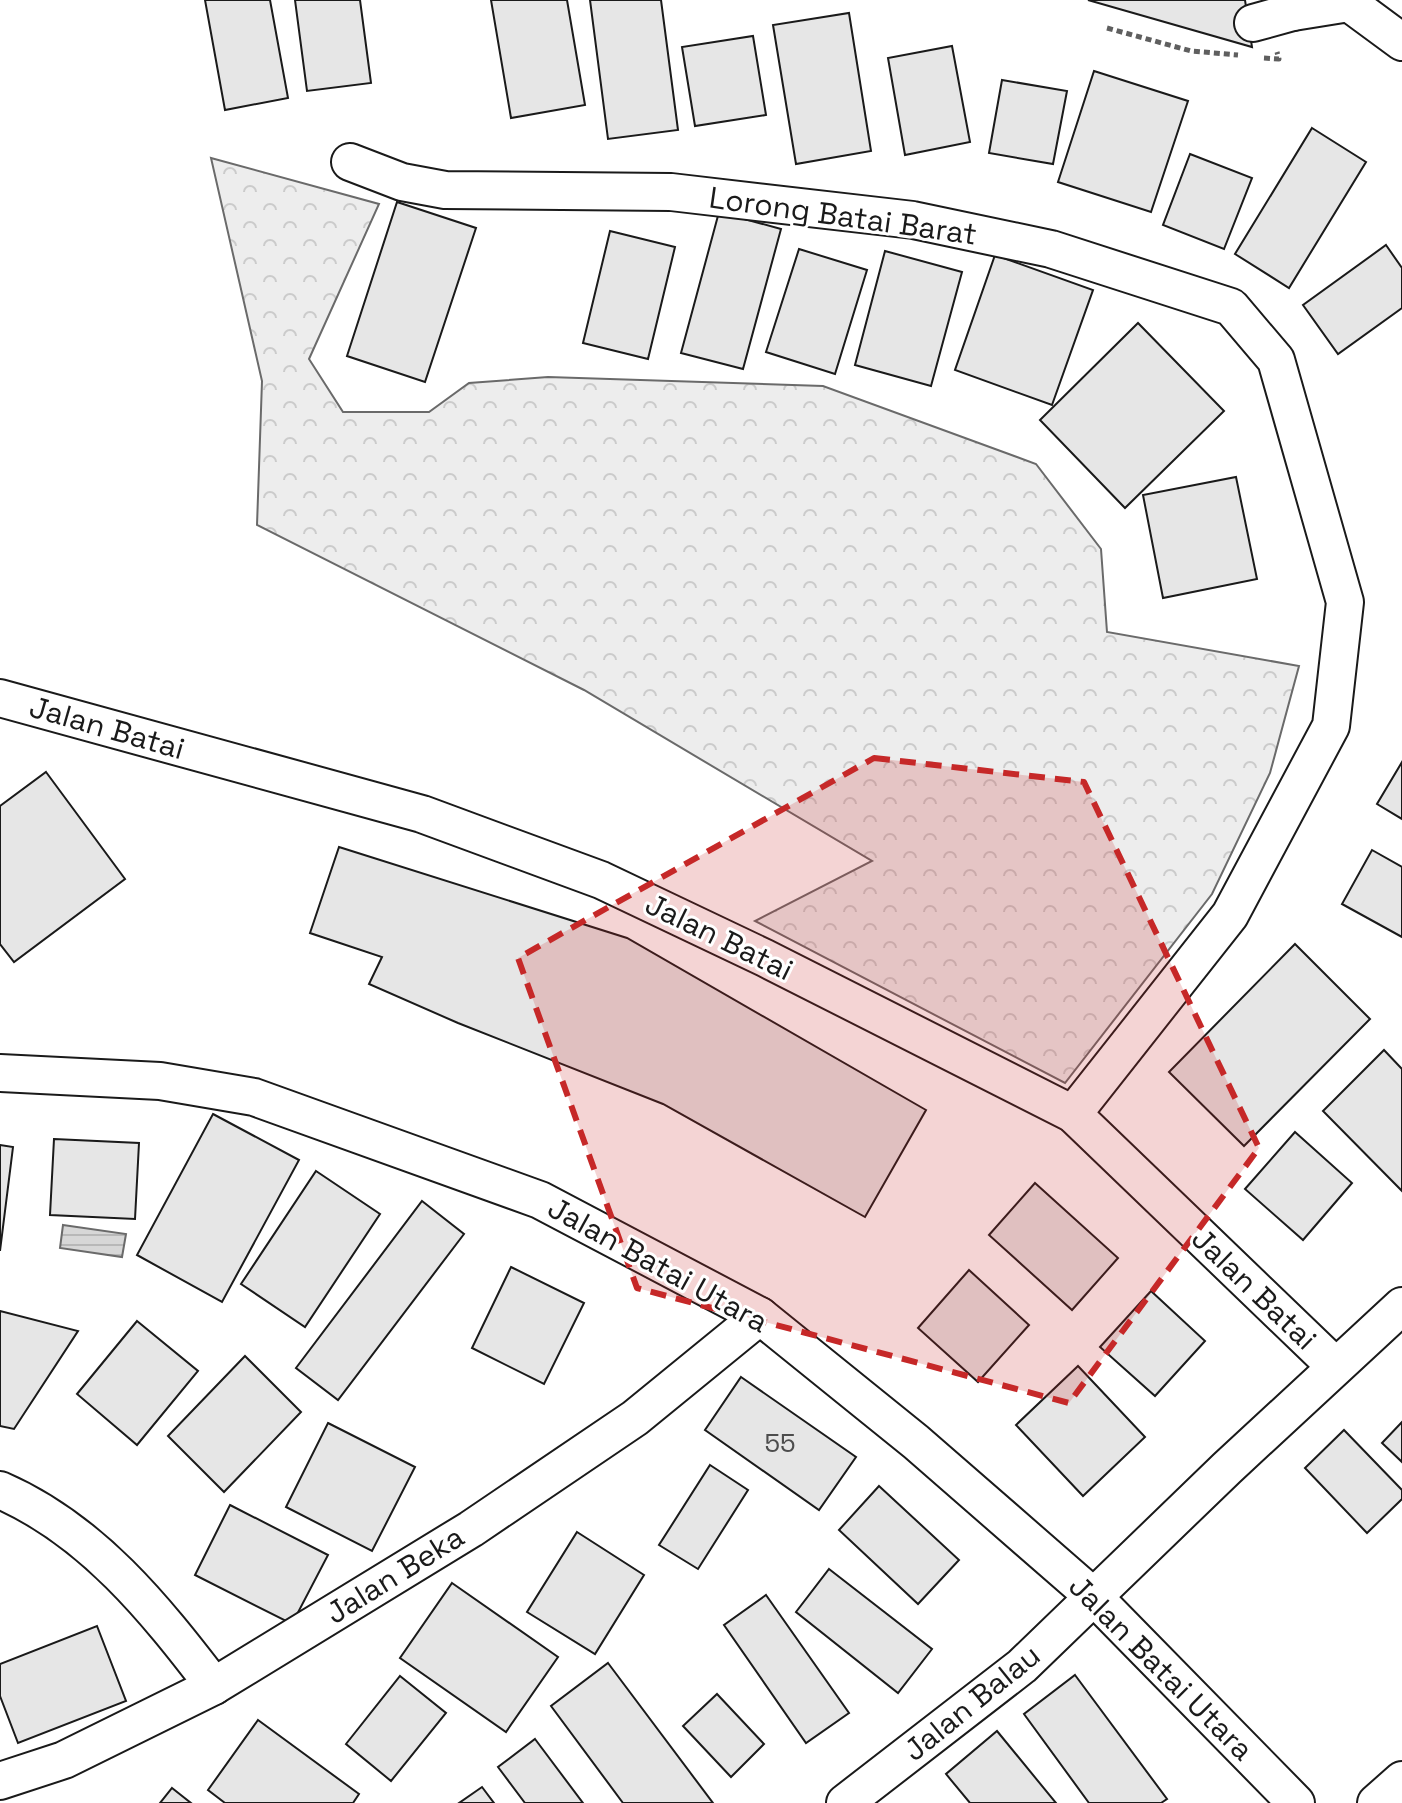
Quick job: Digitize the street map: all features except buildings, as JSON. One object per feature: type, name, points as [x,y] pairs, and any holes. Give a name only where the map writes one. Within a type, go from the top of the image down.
[{"type":"street","points":[[1272,11],[1349,3],[1402,42]]},
{"type":"street","name":"Lorong Batai Barat","points":[[350,162],[402,182],[445,190],[671,192],[929,223],[1051,249],[1231,307],[1276,360],[1345,602],[1331,726],[1230,915],[1073,1114]]},
{"type":"street","name":"Jalan Batai","points":[[0,698],[422,814],[601,880],[765,958],[1073,1114],[1335,1366]]},
{"type":"street","name":"Jalan Batai Utara","points":[[0,1073],[160,1081],[254,1097],[540,1200],[760,1316],[916,1442],[1095,1598],[1296,1803]]},
{"type":"street","name":"Jalan Balau","points":[[845,1803],[1022,1666],[1335,1366],[1402,1306]]},
{"type":"street","name":"Jalan Beka","points":[[0,1781],[64,1760],[214,1686],[509,1503],[635,1418],[760,1316]]},
{"type":"street","points":[[0,1490],[28,1502],[98,1553],[153,1607],[214,1686]]},
{"type":"street","points":[[1376,1803],[1402,1780]]},
{"type":"path","points":[[1107,28],[1191,51],[1279,59]]},
{"type":"highlighted area","points":[[874,758],[1084,782],[1259,1148],[1069,1403],[637,1288],[518,958]]},
{"type":"green space","points":[[211,158],[379,204],[309,359],[343,412],[429,412],[469,383],[548,377],[823,386],[1036,464],[1101,549],[1107,632],[1299,666],[1270,773],[1212,894],[1065,1083],[755,921],[872,861],[584,690],[257,525],[262,381]]},
{"type":"shaded area","points":[[63,1225],[126,1234],[122,1257],[60,1248]]}]
